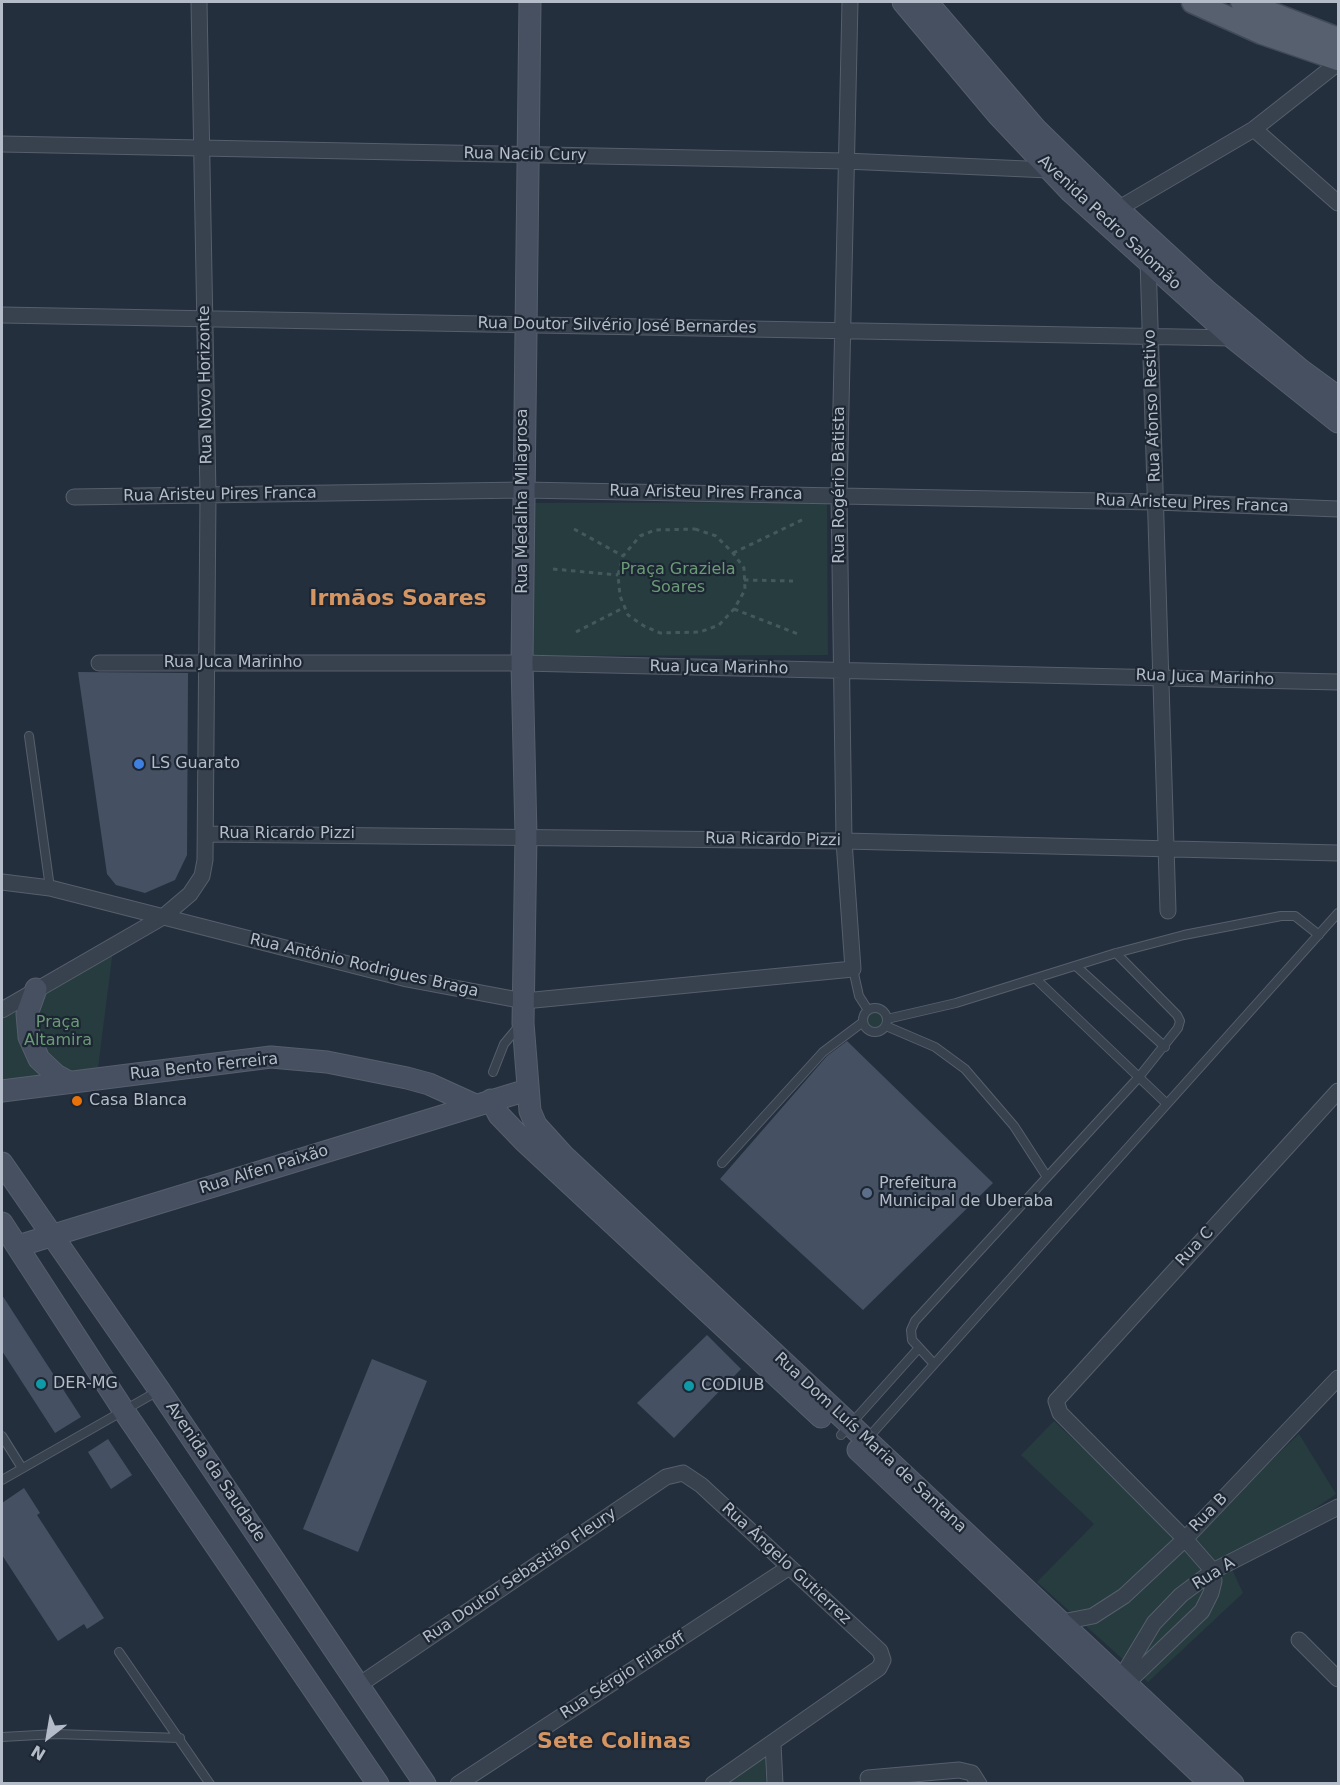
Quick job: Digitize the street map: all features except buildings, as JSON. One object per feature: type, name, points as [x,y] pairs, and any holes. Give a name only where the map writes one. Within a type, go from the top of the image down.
[{"type":"main road","points":[[1192,2],[1262,33],[1338,61]]},
{"type":"main road","points":[[1242,2],[1338,39]]},
{"type":"street","name":"Rua Novo Horizonte","points":[[163,917],[190,894],[202,876],[207,834],[208,495],[199,2]]},
{"type":"street","name":"Rua Medalha Milagrosa","points":[[523,1023],[526,836],[522,663],[523,490],[530,2]]},
{"type":"street","name":"Rua Rogério Batista","points":[[850,2],[844,161],[839,495],[843,671],[843,841],[853,969]]},
{"type":"street","name":"Avenida Pedro Salomão","points":[[903,2],[998,115],[1049,170],[1109,213],[1215,297],[1301,370],[1338,397]]},
{"type":"street","name":"Avenida Pedro Salomão","points":[[927,2],[1148,260],[1233,338],[1338,422]]},
{"type":"street","points":[[1109,213],[1254,129],[1338,61]]},
{"type":"street","points":[[1254,129],[1338,203]]},
{"type":"street","name":"Rua Nacib Cury","points":[[2,144],[844,161],[1049,170]]},
{"type":"street","name":"Rua Afonso Restivo","points":[[1148,260],[1168,911]]},
{"type":"street","name":"Rua Doutor Silvério José Bernardes","points":[[2,315],[1233,338]]},
{"type":"street","name":"Rua Aristeu Pires Franca","points":[[74,497],[523,490],[1156,502],[1338,509]]},
{"type":"street","name":"Rua Juca Marinho","points":[[99,663],[522,663],[1161,676],[1338,682]]},
{"type":"street","name":"Rua Ricardo Pizzi","points":[[207,834],[843,841],[1338,853]]},
{"type":"street","name":"Rua Antônio Rodrigues Braga","points":[[2,882],[50,888],[407,979],[524,1001],[853,969]]},
{"type":"street","points":[[2,1010],[163,917]]},
{"type":"street","points":[[36,989],[27,1014],[27,1025],[33,1048],[46,1068],[67,1081]]},
{"type":"street","name":"Rua Dom Luís Maria de Santana","points":[[523,1023],[527,1090],[536,1125],[548,1140],[1211,1784]]},
{"type":"street","name":"Rua Bento Ferreira","points":[[2,1091],[271,1057],[327,1062],[406,1078],[482,1102]]},
{"type":"street","name":"Rua Alfen Paixão","points":[[10,1248],[527,1090]]},
{"type":"street","name":"Rua C","points":[[1185,1539],[1056,1406],[1058,1397],[1338,1091]]},
{"type":"street","name":"Rua Dom Luís Maria de Santana","points":[[482,1102],[499,1114],[524,1141],[846,1430]]},
{"type":"street","name":"Avenida da Saudade","points":[[2,1163],[160,1391],[425,1784]]},
{"type":"street","points":[[2,1223],[10,1248],[378,1784]]},
{"type":"street","name":"Rua B","points":[[1062,1622],[1093,1616],[1110,1608],[1185,1539],[1338,1378]]},
{"type":"street","name":"Rua Dom Luís Maria de Santana","points":[[862,1445],[1062,1622],[1233,1784]]},
{"type":"street","name":"Rua Doutor Sebastião Fleury","points":[[359,1685],[666,1478],[683,1473]]},
{"type":"street","name":"Rua Ângelo Gutierrez","points":[[683,1473],[700,1485],[880,1651],[883,1660],[879,1668],[773,1744]]},
{"type":"street","name":"Rua A","points":[[1124,1680],[1154,1623],[1181,1595],[1213,1571],[1338,1507]]},
{"type":"street","points":[[1124,1680],[1202,1611],[1211,1593],[1214,1581],[1213,1571],[1185,1539]]},
{"type":"street","name":"Rua Sérgio Filatoff","points":[[458,1784],[788,1568]]},
{"type":"street","points":[[1299,1640],[1338,1679]]},
{"type":"street","points":[[713,1784],[773,1744],[776,1784]]},
{"type":"street","points":[[868,1778],[959,1770],[972,1773],[980,1784]]},
{"type":"lane","points":[[29,736],[50,888]]},
{"type":"lane","points":[[862,1445],[1338,913]]},
{"type":"lane","points":[[863,1022],[865,1028],[876,1033],[886,1022],[1036,979],[1116,953],[1184,935],[1288,915],[1301,919],[1319,935]]},
{"type":"lane","points":[[934,1364],[912,1340],[911,1330],[915,1322],[1139,1077],[1179,1028],[1180,1021],[1177,1015],[1116,953]]},
{"type":"lane","points":[[1076,966],[1165,1047]]},
{"type":"lane","points":[[853,969],[859,996],[868,1010]]},
{"type":"lane","points":[[1036,979],[1167,1104]]},
{"type":"lane","points":[[722,1163],[823,1052],[863,1022],[868,1010]]},
{"type":"lane","points":[[868,1010],[880,1010],[886,1022],[935,1047],[965,1069],[1014,1126],[1047,1177]]},
{"type":"lane","points":[[493,1072],[504,1044],[523,1023]]},
{"type":"lane","points":[[846,1430],[918,1349]]},
{"type":"lane","points":[[2,1480],[160,1391]]},
{"type":"lane","points":[[2,1436],[22,1468]]},
{"type":"lane","points":[[119,1652],[210,1784]]},
{"type":"lane","points":[[2,1737],[56,1734],[180,1738]]},
{"type":"path","points":[[734,553],[804,519]]},
{"type":"path","points":[[574,529],[623,556]]},
{"type":"path","points":[[695,529],[716,536],[734,553],[744,568],[745,590],[734,609],[719,625],[700,632],[660,633],[628,615],[620,596],[618,575],[623,556],[640,536],[656,530],[695,529]]},
{"type":"path","points":[[553,569],[618,575]]},
{"type":"path","points":[[744,580],[794,581]]},
{"type":"path","points":[[576,632],[625,607]]},
{"type":"path","points":[[734,609],[798,634]]},
{"type":"green space","name":"Praça Graziela Soares","points":[[827,502],[828,655],[528,656],[527,503]]},
{"type":"green space","name":"Praça Altamira","points":[[113,950],[98,1068],[2,1083],[2,1016]]},
{"type":"green space","points":[[875,1009],[883,1012],[886,1020],[883,1028],[875,1031],[867,1028],[864,1020],[867,1012]]},
{"type":"green space","points":[[1054,1421],[1174,1533],[1196,1531],[1299,1434],[1336,1494],[1231,1567],[1243,1593],[1148,1682],[1037,1582],[1094,1524],[1021,1455]]},
{"type":"green space","points":[[765,1757],[766,1783],[725,1783]]},
{"type":"place","name":"LS Guarato","points":[[139,764]]},
{"type":"place","name":"Casa Blanca","points":[[77,1101]]},
{"type":"place","name":"Prefeitura Municipal de Uberaba","points":[[867,1193]]},
{"type":"place","name":"DER-MG","points":[[41,1384]]},
{"type":"place","name":"CODIUB","points":[[689,1386]]},
{"type":"district","name":"Irmãos Soares","points":[[398,599]]},
{"type":"district","name":"Sete Colinas","points":[[614,1742]]}]
